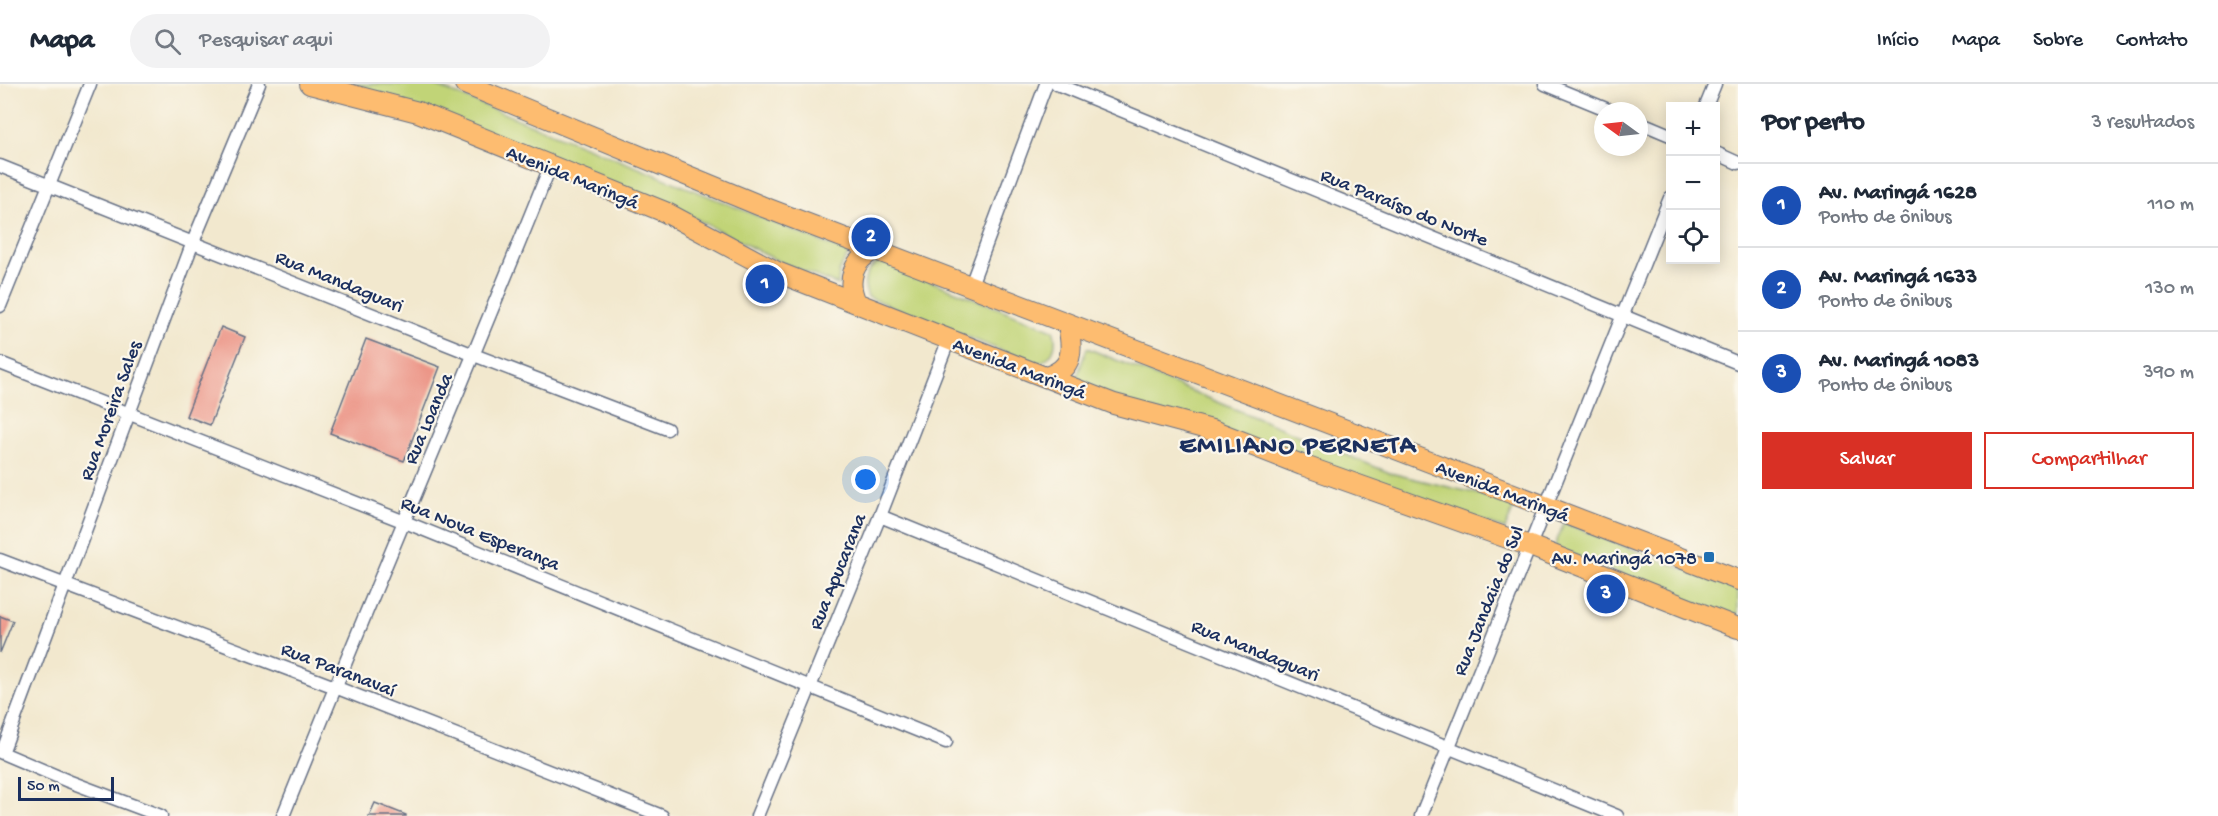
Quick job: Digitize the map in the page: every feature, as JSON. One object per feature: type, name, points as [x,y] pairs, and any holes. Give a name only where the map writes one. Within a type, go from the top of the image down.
[{"type":"main road","name":"Avenida Maringá","points":[[310,84],[418,112],[665,212],[777,272],[1114,404],[1215,431],[1302,465],[1530,546],[1738,628]]},
{"type":"main road","name":"Avenida Maringá","points":[[465,84],[761,206],[1738,580]]},
{"type":"main road","points":[[856,302],[851,282],[854,269],[862,258],[874,250]]},
{"type":"main road","points":[[1046,377],[1057,374],[1065,367],[1070,356],[1072,344],[1068,325]]},
{"type":"street","points":[[0,306],[90,84]]},
{"type":"street","name":"Rua Moreira Sales","points":[[1,752],[193,242],[259,84]]},
{"type":"street","points":[[970,285],[1046,84]]},
{"type":"street","name":"Rua Paraíso do Norte","points":[[1057,84],[1738,363]]},
{"type":"street","points":[[1545,84],[1594,104]]},
{"type":"street","points":[[1708,102],[1715,84]]},
{"type":"street","points":[[1648,126],[1666,133]]},
{"type":"street","points":[[1720,155],[1738,163]]},
{"type":"street","name":"Rua Mandaguari","points":[[0,166],[474,355],[667,429]]},
{"type":"street","name":"Rua Loanda","points":[[283,816],[550,167]]},
{"type":"street","name":"Rua Jandaia do Sul","points":[[1421,816],[1666,210]]},
{"type":"street","name":"Rua Apucarana","points":[[757,816],[880,516],[949,339]]},
{"type":"street","name":"Rua Nova Esperança","points":[[0,363],[405,522],[946,742]]},
{"type":"street","name":"Rua Mandaguari","points":[[880,516],[1617,816]]},
{"type":"street","name":"Rua Paranavaí","points":[[0,560],[335,687],[662,816]]},
{"type":"street","points":[[1,752],[161,816]]},
{"type":"green space","points":[[346,84],[431,84],[849,253],[839,271],[838,285],[780,262],[669,205]]},
{"type":"green space","points":[[880,261],[1053,330],[1055,342],[1053,352],[1046,359],[1035,364],[868,297],[865,286],[866,276],[871,268]]},
{"type":"green space","points":[[1087,348],[1390,473],[1516,503],[1505,529],[1117,398],[1075,382]]},
{"type":"green space","points":[[1564,523],[1738,590],[1738,620],[1554,548]]},
{"type":"building","points":[[221,327],[245,337],[210,425],[186,416]]},
{"type":"building","points":[[366,339],[440,367],[404,461],[330,433]]},
{"type":"building","points":[[0,616],[13,621],[0,653]]},
{"type":"building","points":[[375,803],[406,815],[406,816],[369,816]]},
{"type":"place","name":"Av. Maringá 1633","points":[[871,237]]},
{"type":"place","name":"Av. Maringá 1628","points":[[765,284]]},
{"type":"place","name":"Av. Maringá 1078","points":[[1709,557]]},
{"type":"place","name":"Av. Maringá 1083","points":[[1606,594]]},
{"type":"district","name":"EMILIANO PERNETA","points":[[1298,443]]}]
